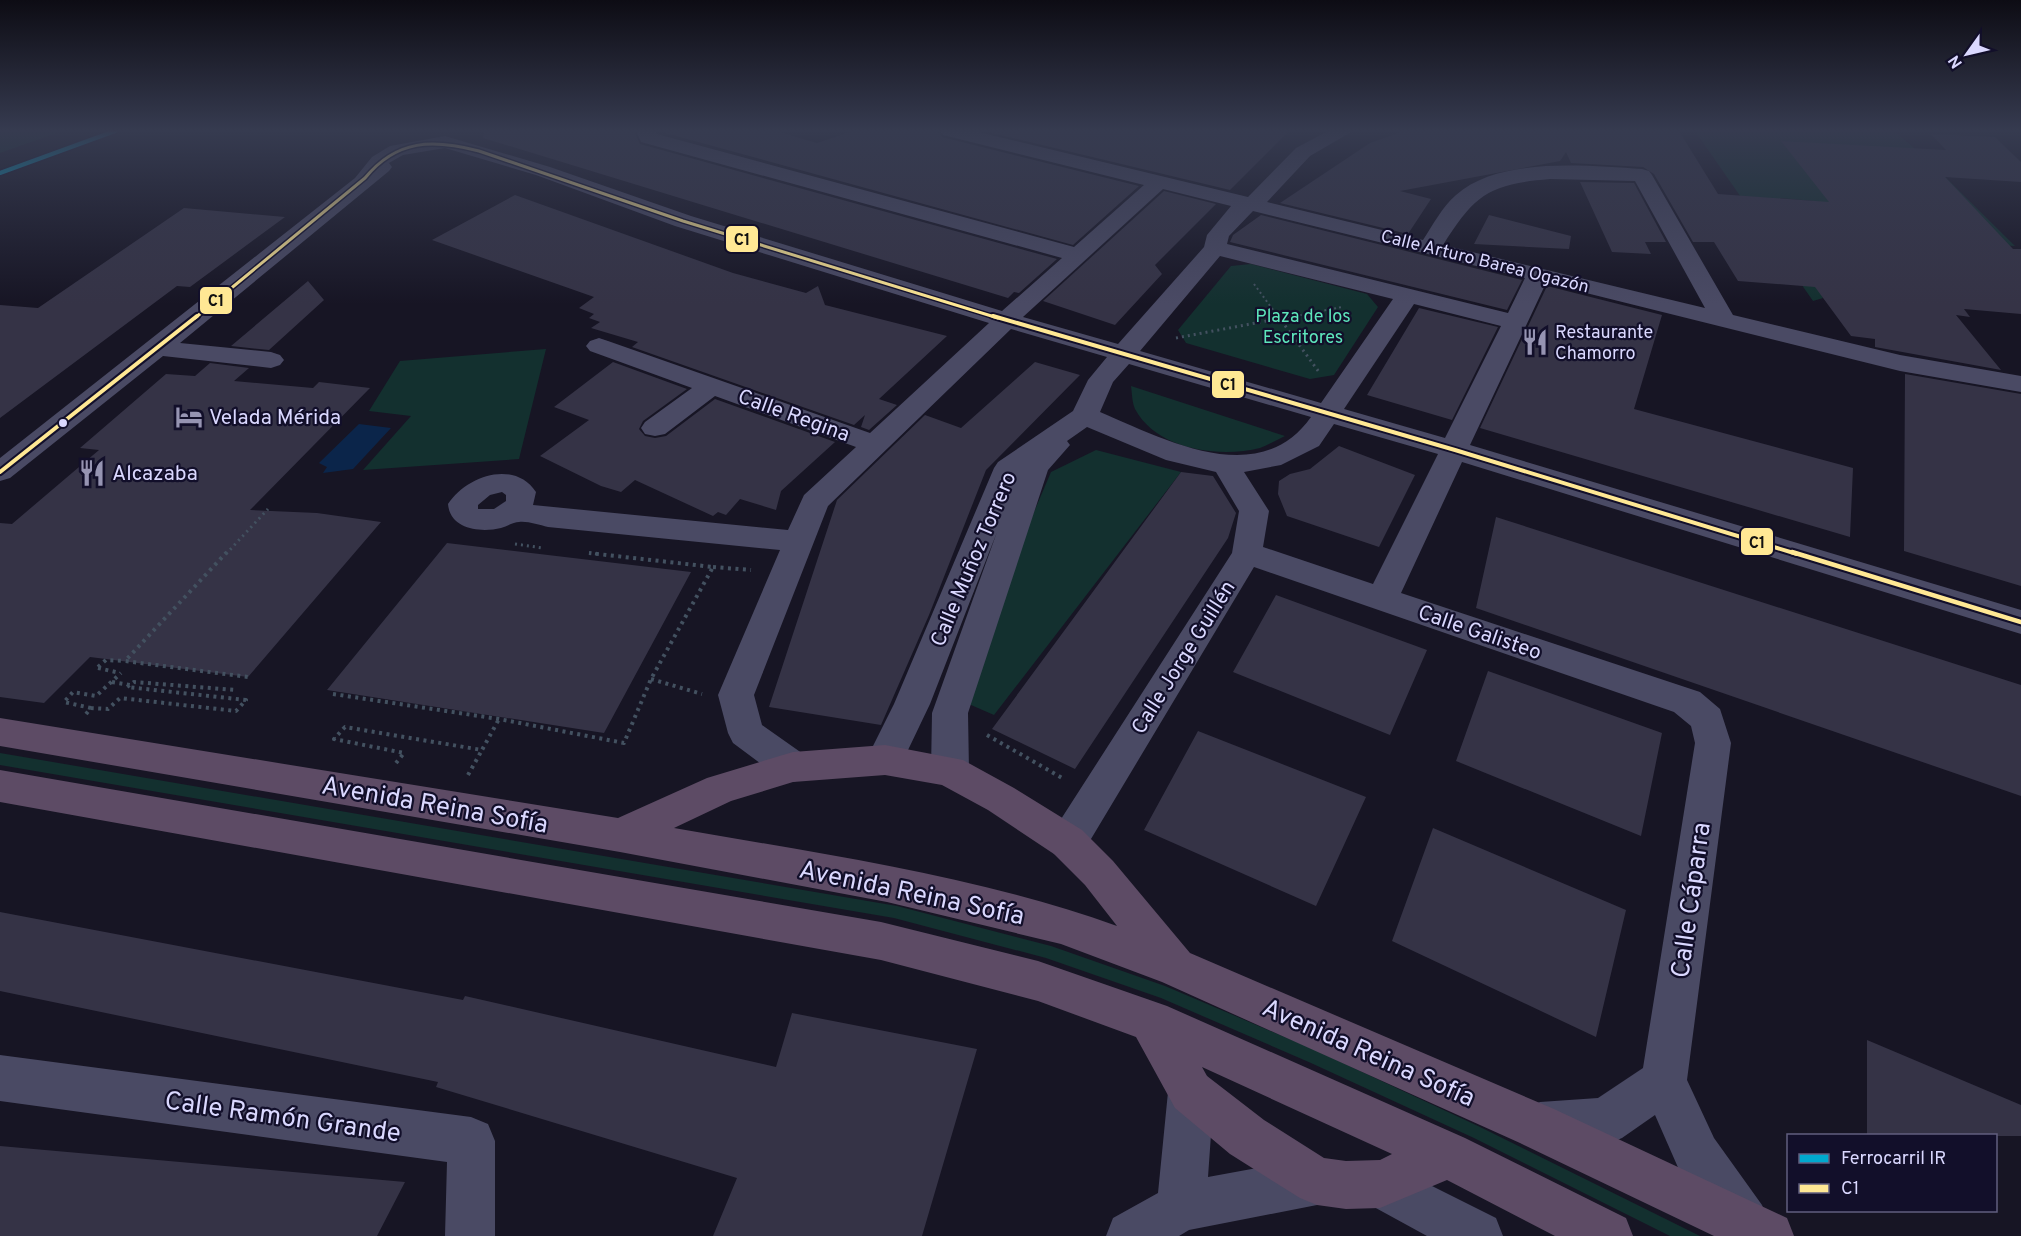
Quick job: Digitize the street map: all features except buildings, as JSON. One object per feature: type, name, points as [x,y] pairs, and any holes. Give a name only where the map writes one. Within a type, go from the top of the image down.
[{"type":"highway","name":"Avenida Reina Sofía","points":[[0,732],[620,835],[887,884],[1061,925],[1175,967],[1537,1126],[1757,1230]]},
{"type":"highway","points":[[620,835],[720,789],[793,767],[885,760],[950,771],[1001,799],[1068,842],[1099,873],[1175,967]]},
{"type":"highway","points":[[0,786],[881,941],[1038,981],[1151,1021],[1448,1155],[1608,1236]]},
{"type":"highway","points":[[1151,1021],[1191,1092],[1247,1137],[1317,1181],[1346,1185],[1380,1184],[1448,1155]]},
{"type":"street","points":[[0,472],[158,348],[352,189]]},
{"type":"street","points":[[561,189],[702,226]]},
{"type":"street","points":[[594,189],[702,226],[1006,320],[1455,450],[2021,622]]},
{"type":"street","points":[[834,189],[1078,255]]},
{"type":"street","points":[[793,767],[746,732],[736,694],[815,501],[1006,320],[1152,189]]},
{"type":"street","name":"Calle Arturo Barea Ogazón","points":[[1188,189],[1900,363],[2021,384]]},
{"type":"street","points":[[1268,189],[1254,204],[1260,211],[1236,238],[1215,248],[1101,380],[1085,416],[1176,454],[1226,466],[1270,459],[1308,440],[1328,415],[1408,295]]},
{"type":"street","points":[[1430,248],[1464,198],[1483,189]]},
{"type":"street","points":[[1650,189],[1724,321]]},
{"type":"street","points":[[1215,248],[1515,322]]},
{"type":"street","points":[[1382,599],[1538,275]]},
{"type":"street","name":"Calle Regina","points":[[599,346],[876,445]]},
{"type":"street","points":[[158,348],[271,360]]},
{"type":"street","name":"Calle Regina","points":[[656,428],[712,386]]},
{"type":"street","name":"Calle Muñoz Torrero","points":[[950,771],[950,713],[1035,466],[1085,416]]},
{"type":"street","name":"Calle Muñoz Torrero","points":[[885,760],[912,704],[1008,468],[1085,416]]},
{"type":"street","name":"Calle Jorge Guillén","points":[[1068,842],[1247,553],[1254,511],[1226,466]]},
{"type":"street","points":[[514,511],[548,517],[799,541]]},
{"type":"street","name":"Calle Galisteo","points":[[1247,553],[1687,702],[1707,719]]},
{"type":"street","name":"Calle Cáparra","points":[[1664,1082],[1713,743],[1707,719]]},
{"type":"street","name":"Calle Ramón Grande","points":[[0,1078],[471,1141],[470,1236]]},
{"type":"street","points":[[1537,1126],[1605,1121],[1664,1082],[1697,1155],[1757,1230]]},
{"type":"street","points":[[1181,1207],[1191,1092]]},
{"type":"street","points":[[1131,1236],[1181,1207],[1317,1181]]},
{"type":"street","points":[[1380,1184],[1478,1236]]},
{"type":"path","points":[[1253,283],[1323,377]]},
{"type":"path","points":[[1172,338],[1350,305]]},
{"type":"path","points":[[125,661],[268,509]]},
{"type":"path","points":[[508,544],[554,549]]},
{"type":"path","points":[[588,553],[751,570]]},
{"type":"path","points":[[333,694],[499,719],[624,743],[651,679],[713,567]]},
{"type":"path","points":[[130,685],[127,687],[246,700],[236,711],[120,698],[108,709],[64,702],[73,692],[96,696],[121,673],[98,667],[106,660],[248,677]]},
{"type":"path","points":[[651,679],[738,704]]},
{"type":"path","points":[[111,682],[235,690]]},
{"type":"path","points":[[59,742],[91,708]]},
{"type":"path","points":[[950,713],[1096,798]]},
{"type":"path","points":[[374,793],[404,753],[333,740],[345,727],[482,750],[499,719]]},
{"type":"green space","points":[[1735,189],[1957,189],[2015,246],[1838,236],[1813,201],[1780,198],[1823,298],[1813,301]]},
{"type":"green space","name":"Plaza de los Escritores","points":[[1251,264],[1367,294],[1378,307],[1334,375],[1310,379],[1186,343],[1178,330],[1231,266]]},
{"type":"green space","points":[[546,349],[519,459],[363,470],[411,416],[369,411],[400,361]]},
{"type":"green space","points":[[1131,386],[1285,436],[1260,448],[1244,451],[1208,451],[1190,448],[1158,434],[1145,423],[1135,409]]},
{"type":"green space","points":[[1096,450],[1181,472],[994,715],[955,698],[1051,472]]},
{"type":"green space","points":[[0,753],[897,906],[1051,946],[1165,986],[1315,1050],[1478,1126],[1700,1236],[1670,1236],[1474,1138],[1311,1063],[1161,998],[1046,958],[894,918],[0,765]]},
{"type":"water","points":[[359,424],[391,428],[353,469],[323,473],[327,467],[319,463]]},
{"type":"transit line","name":"C1","points":[[0,472],[158,348],[352,189]]},
{"type":"transit line","name":"C1","points":[[589,189],[683,221],[1006,320],[1455,450],[2021,622]]},
{"type":"place","name":"Restaurante Chamorro","points":[[1535,342]]},
{"type":"place","name":"Velada Mérida","points":[[189,417]]},
{"type":"place","name":"Alcazaba","points":[[92,473]]}]
